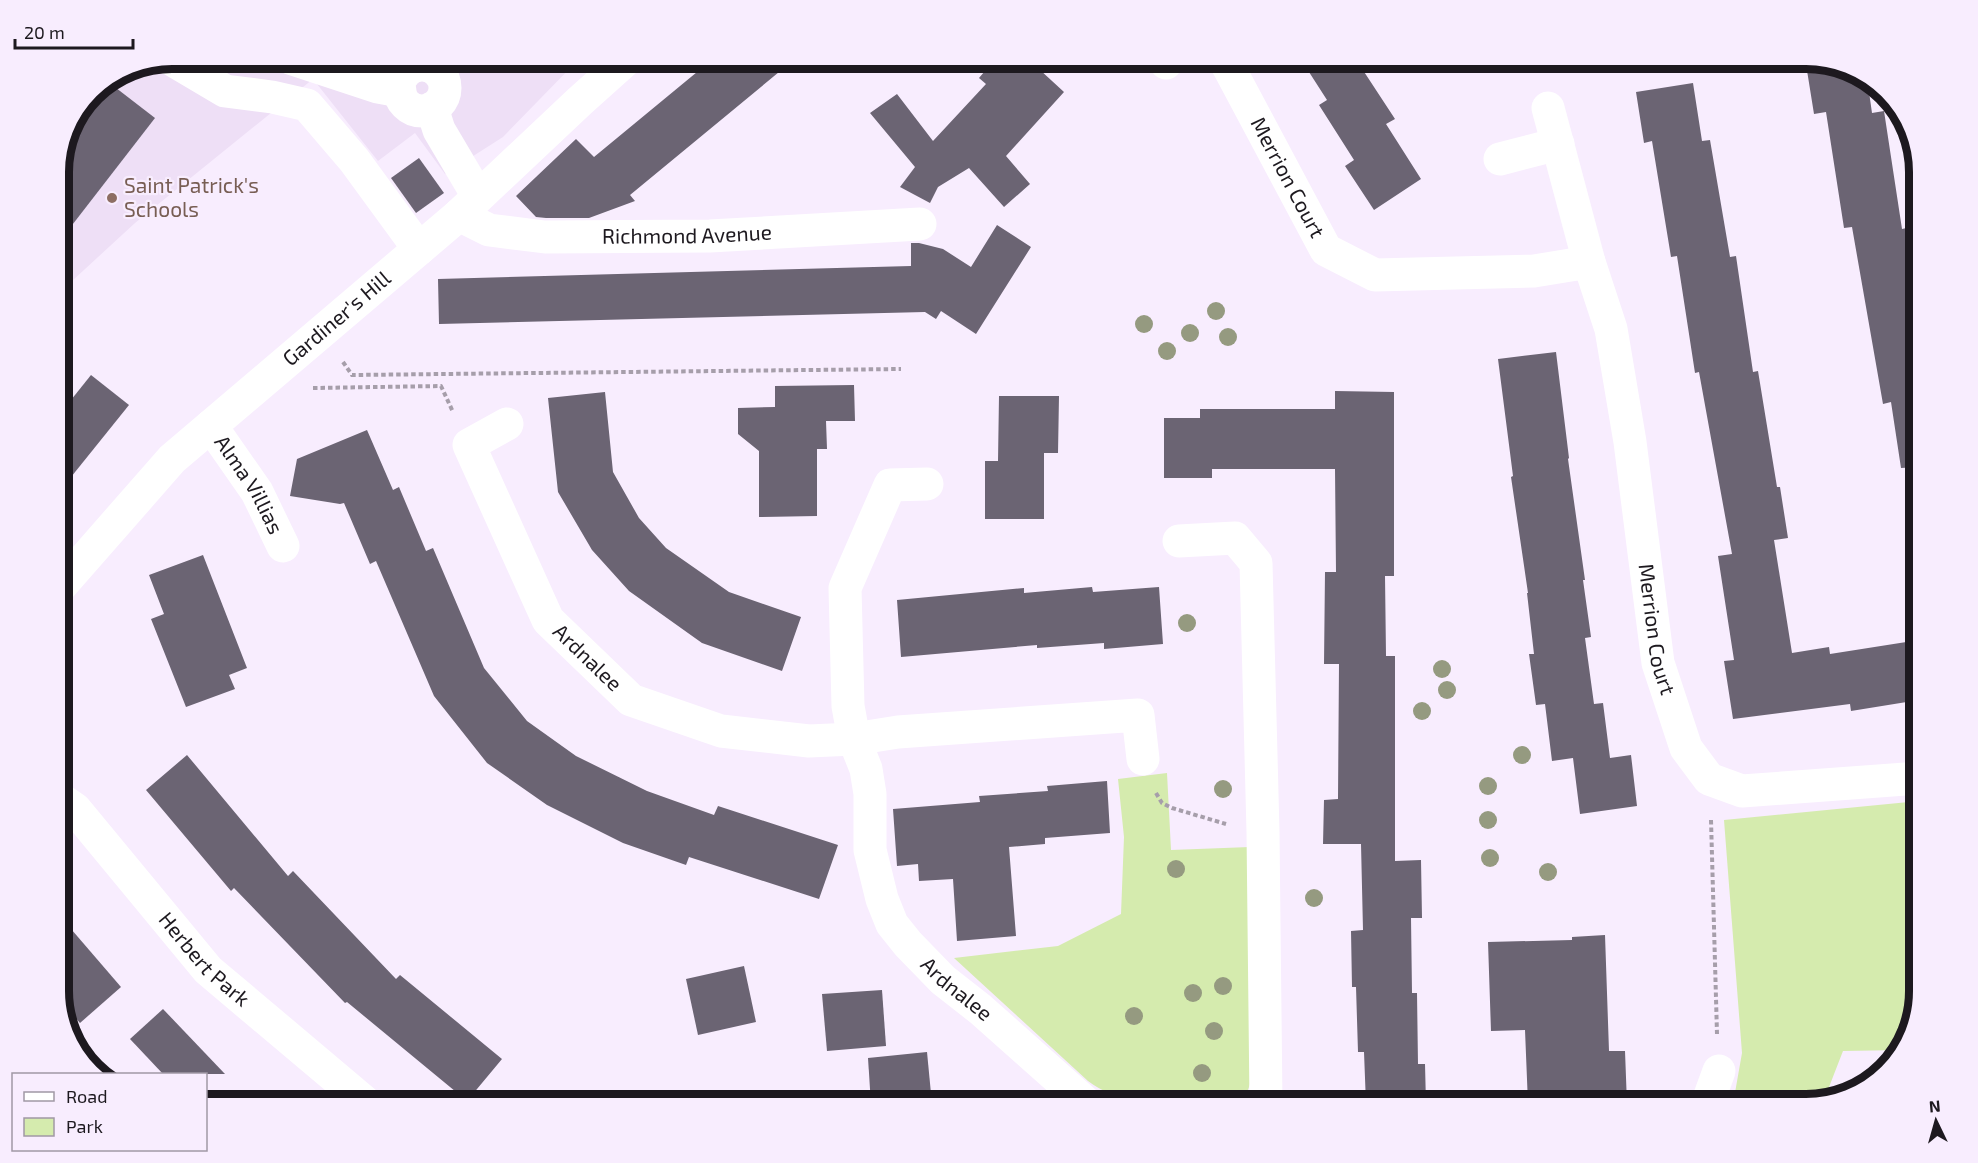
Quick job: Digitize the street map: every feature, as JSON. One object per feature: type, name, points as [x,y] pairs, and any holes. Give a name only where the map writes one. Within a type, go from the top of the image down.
[{"type":"street","points":[[188,69],[225,91],[272,97],[308,105],[354,160],[419,249]]},
{"type":"street","points":[[323,69],[400,92]]},
{"type":"street","points":[[409,69],[403,73],[398,82],[401,99],[406,105],[423,111],[440,102],[445,91],[443,78],[436,69]]},
{"type":"street","name":"Gardiner's Hill","points":[[69,577],[172,459],[469,206],[616,69]]},
{"type":"street","name":"Merrion Court","points":[[1230,69],[1326,250],[1376,275],[1534,272],[1589,262]]},
{"type":"street","points":[[432,108],[469,206]]},
{"type":"street","name":"Merrion Court","points":[[1548,108],[1589,262],[1611,329],[1630,442],[1658,663],[1686,748],[1709,779]]},
{"type":"street","points":[[1500,159],[1558,144]]},
{"type":"street","name":"Richmond Avenue","points":[[469,206],[489,230],[545,237],[710,236],[920,224]]},
{"type":"street","points":[[469,445],[507,424]]},
{"type":"street","name":"Alma Villias","points":[[211,426],[257,492],[283,546]]},
{"type":"street","name":"Ardnalee","points":[[469,445],[548,620],[631,700],[721,731],[809,741],[854,739],[898,732],[1138,715],[1143,759]]},
{"type":"street","name":"Ardnalee","points":[[927,484],[890,485],[844,588],[848,706],[854,739],[866,769],[870,794],[870,850],[874,874],[892,924],[908,944],[943,980],[996,1023],[1076,1094]]},
{"type":"street","points":[[1179,541],[1235,538],[1256,563],[1263,832],[1266,1094]]},
{"type":"street","points":[[1709,779],[1742,790],[1909,779]]},
{"type":"street","name":"Herbert Park","points":[[69,805],[75,809],[208,970],[355,1094]]},
{"type":"street","points":[[1711,1094],[1719,1071]]},
{"type":"path","points":[[323,331],[352,375],[901,369]]},
{"type":"path","points":[[287,362],[313,389],[441,386],[469,445]]},
{"type":"path","points":[[1143,759],[1146,772],[1162,803],[1234,826],[1263,832]]},
{"type":"path","points":[[1709,779],[1719,1071]]},
{"type":"shaded area","name":"Saint Patrick's Schools","points":[[172,69],[569,69],[503,137],[445,174],[415,133],[378,161],[313,79],[135,223],[69,284],[69,165],[72,145],[90,109],[104,94],[139,74]]},
{"type":"green space","points":[[1167,773],[1171,850],[1250,847],[1252,1078],[1248,1090],[1243,1094],[1112,1094],[1105,1091],[1088,1081],[954,958],[1058,946],[1121,914],[1124,837],[1118,779]]},
{"type":"green space","points":[[1909,802],[1909,992],[1906,1018],[1890,1050],[1843,1051],[1827,1092],[1735,1094],[1742,1053],[1724,820]]},
{"type":"building","points":[[701,69],[783,69],[630,195],[635,201],[589,218],[546,218],[536,217],[516,196],[576,139],[594,157]]},
{"type":"building","points":[[987,69],[1039,69],[1064,92],[1006,156],[1030,184],[1004,207],[969,168],[938,187],[930,203],[900,187],[915,167],[870,113],[897,94],[933,141],[986,84],[979,78]]},
{"type":"building","points":[[1307,69],[1362,69],[1395,119],[1386,124],[1421,179],[1374,210],[1345,166],[1354,160],[1319,105],[1327,100]]},
{"type":"building","points":[[1807,69],[1833,72],[1858,83],[1869,90],[1872,113],[1884,111],[1902,229],[1909,227],[1909,468],[1901,468],[1891,402],[1883,404],[1852,227],[1844,228],[1826,112],[1814,114]]},
{"type":"building","points":[[1693,83],[1702,141],[1710,140],[1730,257],[1736,256],[1753,372],[1758,371],[1777,487],[1780,487],[1788,538],[1774,540],[1792,653],[1829,647],[1830,654],[1909,642],[1909,702],[1851,711],[1850,704],[1733,719],[1724,661],[1734,660],[1718,556],[1732,554],[1699,372],[1695,373],[1677,256],[1671,257],[1652,141],[1644,143],[1636,92]]},
{"type":"building","points":[[114,87],[155,118],[69,229],[69,165],[72,145],[90,109]]},
{"type":"building","points":[[419,158],[444,193],[416,213],[391,178]]},
{"type":"building","points":[[997,225],[1031,247],[976,334],[941,311],[936,319],[925,312],[439,324],[438,279],[911,266],[911,243],[943,249],[971,267]]},
{"type":"building","points":[[1556,352],[1585,580],[1583,580],[1591,637],[1585,638],[1594,704],[1603,703],[1610,758],[1631,755],[1637,806],[1580,814],[1573,758],[1552,761],[1545,704],[1536,705],[1529,654],[1534,654],[1528,593],[1511,477],[1513,476],[1498,359]]},
{"type":"building","points":[[91,375],[129,405],[69,480],[69,402]]},
{"type":"building","points":[[854,385],[855,421],[826,421],[827,449],[817,449],[817,516],[759,517],[759,451],[738,434],[738,408],[775,407],[775,386]]},
{"type":"building","points":[[1335,391],[1394,392],[1394,576],[1385,576],[1386,656],[1395,656],[1395,861],[1421,860],[1422,918],[1411,918],[1412,993],[1417,993],[1418,1064],[1425,1064],[1426,1094],[1366,1094],[1364,1052],[1358,1052],[1356,987],[1352,987],[1351,931],[1363,930],[1361,844],[1323,844],[1324,800],[1338,799],[1339,664],[1324,664],[1325,572],[1336,572],[1335,469],[1212,469],[1212,478],[1164,478],[1164,418],[1200,418],[1200,409],[1335,409]]},
{"type":"building","points":[[605,392],[613,472],[639,518],[666,548],[729,592],[801,617],[782,671],[702,643],[629,591],[592,550],[558,492],[548,398]]},
{"type":"building","points":[[999,396],[1059,396],[1058,453],[1044,453],[1044,519],[985,519],[985,461],[998,461]]},
{"type":"building","points":[[367,430],[393,490],[399,487],[426,551],[433,548],[484,668],[527,721],[576,756],[647,791],[714,815],[718,806],[838,845],[819,899],[689,857],[686,865],[623,843],[547,805],[487,763],[434,696],[376,561],[370,564],[344,503],[290,496],[297,459]]},
{"type":"building","points":[[203,555],[247,668],[229,675],[235,689],[186,707],[151,619],[164,614],[149,575]]},
{"type":"building","points":[[1092,587],[1093,592],[1159,587],[1163,644],[1104,649],[1104,643],[1037,648],[1037,645],[901,657],[897,600],[1024,588],[1024,593]]},
{"type":"building","points":[[187,755],[288,876],[293,871],[396,979],[400,975],[502,1059],[473,1094],[459,1094],[347,1002],[345,1003],[234,888],[231,891],[146,790]]},
{"type":"building","points":[[1107,781],[1110,833],[1045,838],[1045,844],[1009,847],[1016,936],[957,941],[953,879],[919,881],[918,864],[897,866],[893,809],[980,802],[979,796],[1048,791],[1047,786]]},
{"type":"building","points":[[69,927],[121,987],[80,1023],[71,1013],[69,998]]},
{"type":"building","points":[[1605,935],[1609,1051],[1625,1051],[1627,1094],[1528,1094],[1525,1030],[1491,1031],[1488,942],[1572,940],[1572,937]]},
{"type":"building","points":[[744,966],[756,1022],[698,1035],[686,979]]},
{"type":"building","points":[[882,990],[886,1046],[827,1051],[822,994]]},
{"type":"building","points":[[163,1009],[225,1074],[162,1073],[130,1039]]},
{"type":"building","points":[[927,1052],[931,1094],[870,1094],[868,1058]]},
{"type":"place","name":"Saint Patrick's Schools","points":[[112,198]]}]
